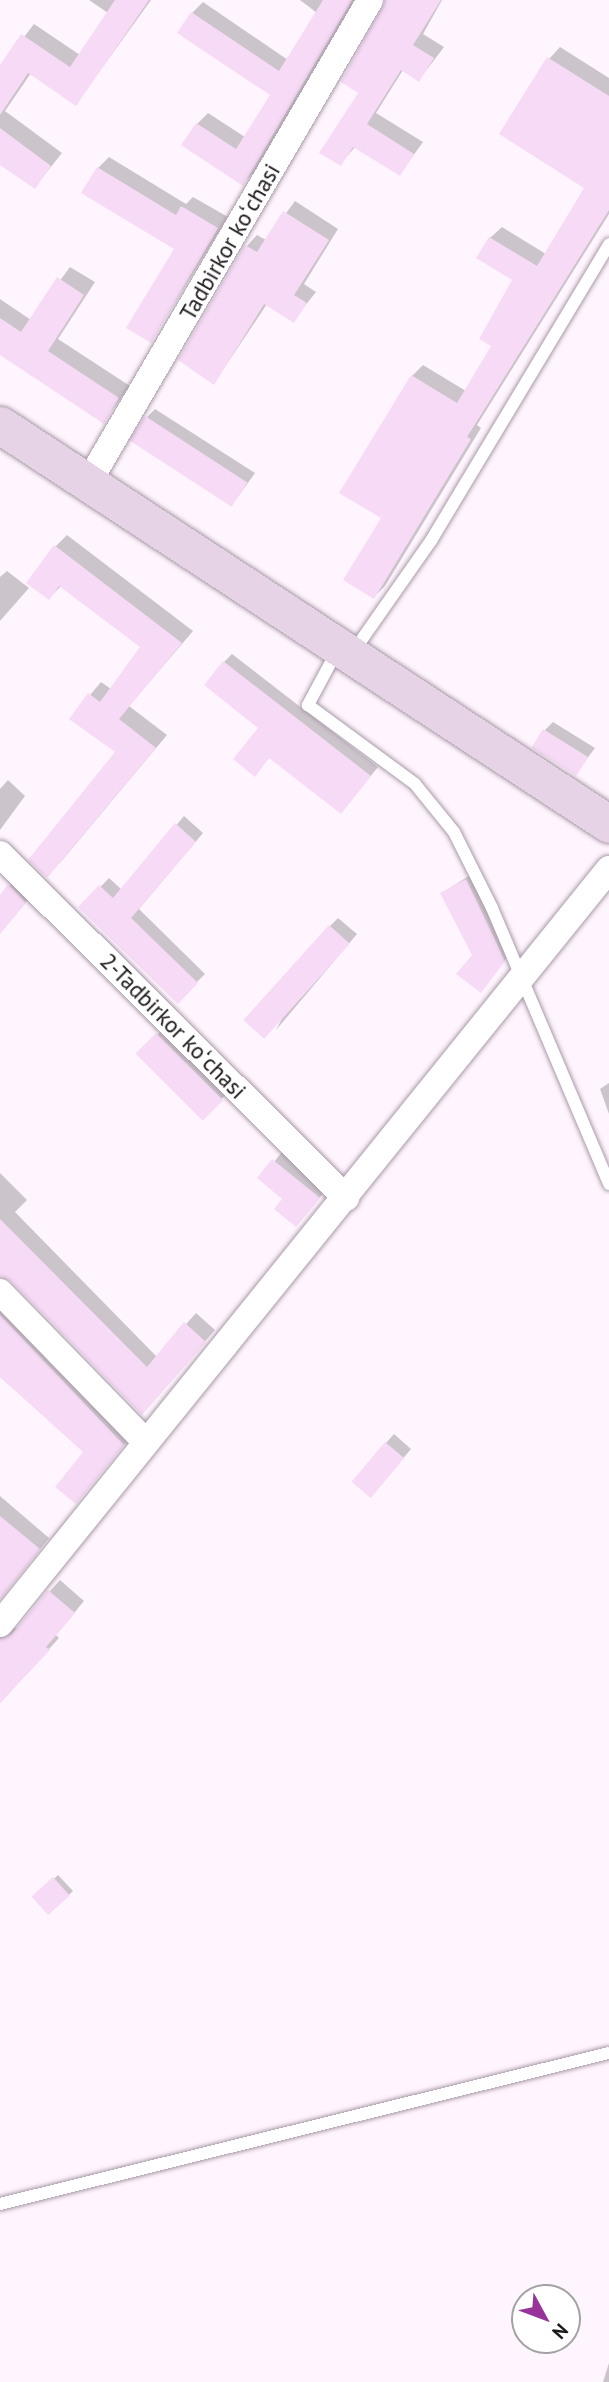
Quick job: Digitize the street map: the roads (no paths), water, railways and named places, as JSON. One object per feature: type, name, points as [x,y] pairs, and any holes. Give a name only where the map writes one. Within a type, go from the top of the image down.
[{"type":"main road","points":[[0,425],[609,824]]},
{"type":"street","name":"Tadbirkor koʻchasi","points":[[88,483],[370,0]]},
{"type":"street","name":"2-Tadbirkor koʻchasi","points":[[0,854],[346,1198]]},
{"type":"street","points":[[0,1624],[609,869]]},
{"type":"street","points":[[0,1292],[146,1442]]},
{"type":"lane","points":[[609,244],[432,540],[345,651],[308,705],[415,784],[454,832],[492,908],[520,980],[609,1184]]},
{"type":"lane","points":[[0,2204],[609,2053]]}]
